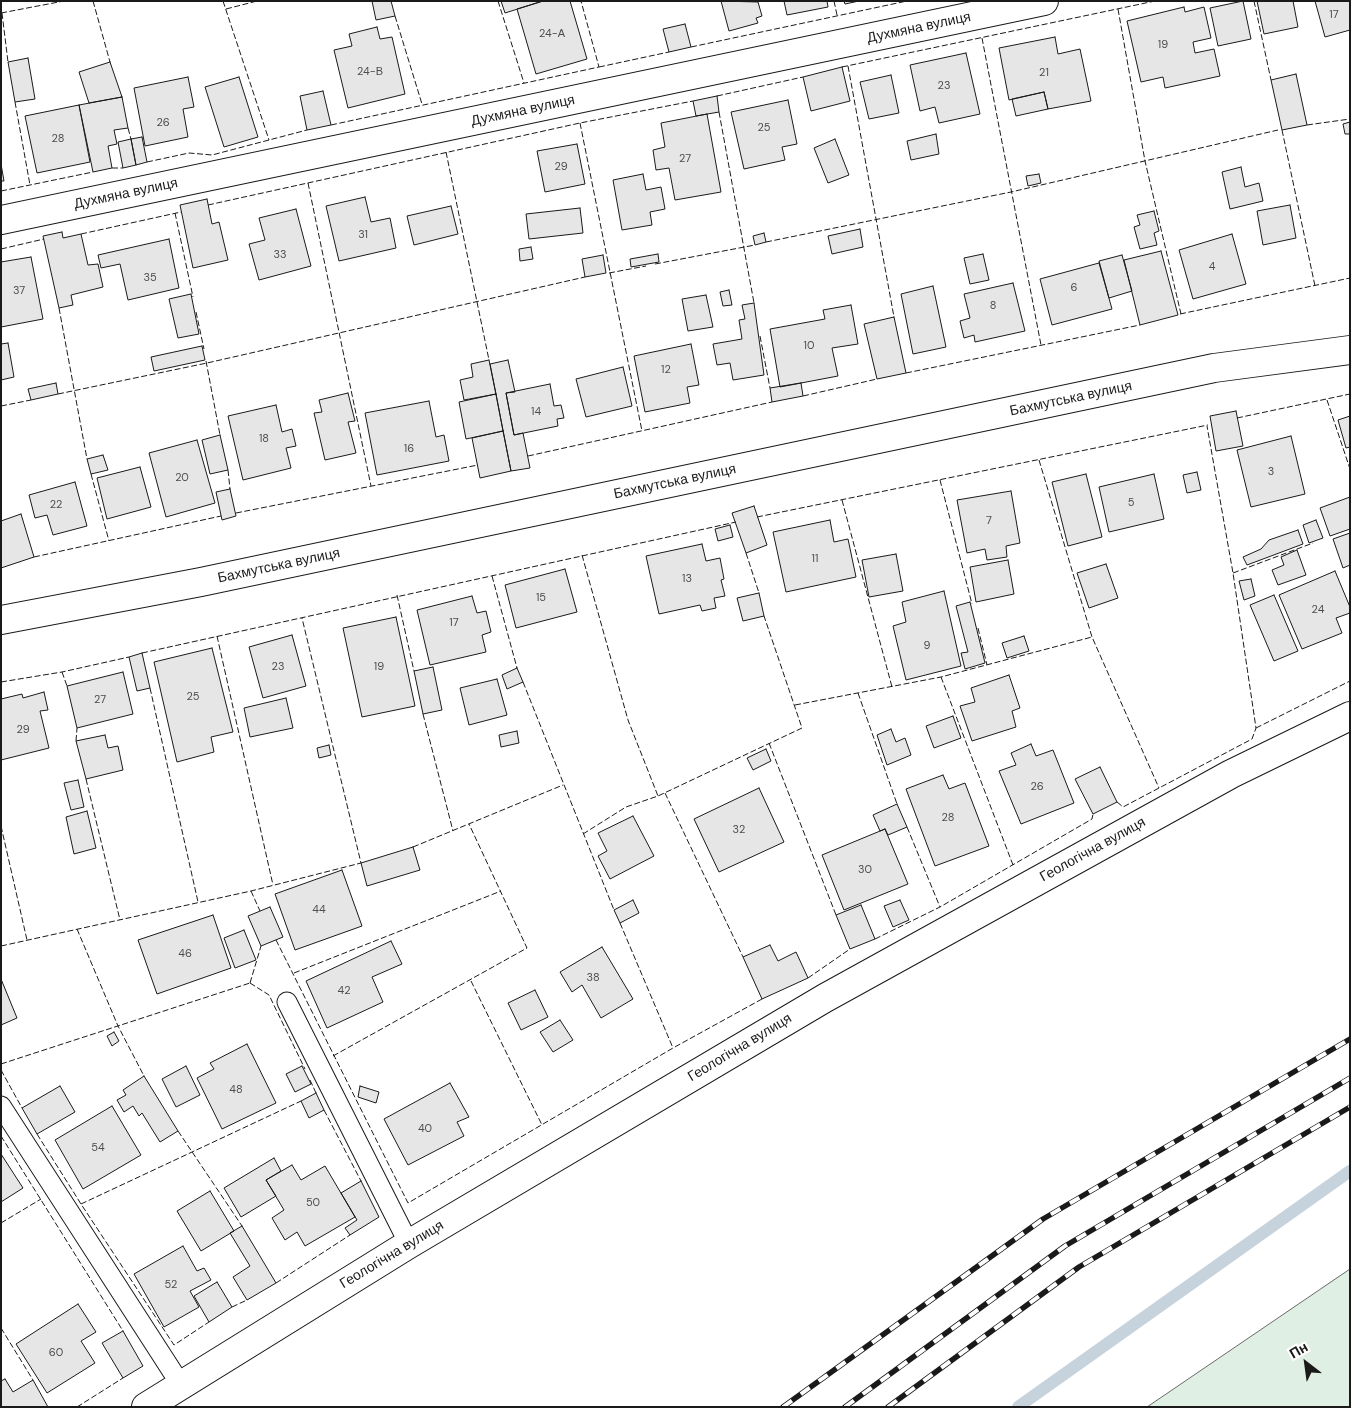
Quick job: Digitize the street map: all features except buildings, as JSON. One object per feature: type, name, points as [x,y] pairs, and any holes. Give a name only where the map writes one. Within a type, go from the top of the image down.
[{"type":"street","name":"Духмяна вулиця","points":[[1,220],[1044,1]]},
{"type":"street","name":"Бахмутська вулиця","points":[[1,620],[202,582],[1214,368],[1350,350]]},
{"type":"street","name":"Геологічна вулиця","points":[[146,1407],[409,1244],[825,998],[1231,774],[1350,716]]},
{"type":"lane","points":[[288,1002],[409,1244]]},
{"type":"lane","points":[[1,1106],[180,1385]]},
{"type":"green space","points":[[1350,1269],[1350,1407],[1147,1407]]},
{"type":"waterway","points":[[1018,1407],[1350,1171]]},
{"type":"railway","points":[[783,1407],[1043,1219],[1350,1039]]},
{"type":"railway","points":[[845,1407],[1065,1246],[1350,1078]]},
{"type":"railway","points":[[888,1407],[1079,1267],[1350,1107]]},
{"type":"fence","points":[[1,13],[64,1]]},
{"type":"fence","points":[[93,1],[110,62]]},
{"type":"fence","points":[[223,1],[269,140]]},
{"type":"fence","points":[[226,9],[257,1]]},
{"type":"fence","points":[[498,1],[524,83]]},
{"type":"fence","points":[[331,125],[599,67],[581,1]]},
{"type":"fence","points":[[834,1],[837,15]]},
{"type":"fence","points":[[691,47],[907,1]]},
{"type":"fence","points":[[842,67],[1155,1]]},
{"type":"fence","points":[[1254,1],[1271,80]]},
{"type":"fence","points":[[1118,9],[1145,161],[1181,314]]},
{"type":"fence","points":[[2,13],[8,62]]},
{"type":"fence","points":[[395,16],[422,104]]},
{"type":"fence","points":[[982,38],[1041,345]]},
{"type":"fence","points":[[599,67],[669,52]]},
{"type":"fence","points":[[848,66],[894,317]]},
{"type":"fence","points":[[717,96],[803,77]]},
{"type":"fence","points":[[208,205],[580,123],[693,101]]},
{"type":"fence","points":[[15,102],[30,185]]},
{"type":"fence","points":[[719,112],[754,303]]},
{"type":"fence","points":[[1307,125],[1350,119]]},
{"type":"fence","points":[[580,123],[642,431]]},
{"type":"fence","points":[[128,128],[131,139]]},
{"type":"fence","points":[[147,162],[189,153],[212,155],[307,130]]},
{"type":"fence","points":[[766,242],[1011,192],[1278,130]]},
{"type":"fence","points":[[1282,130],[1315,286]]},
{"type":"fence","points":[[446,152],[489,360]]},
{"type":"fence","points":[[112,168],[123,168]]},
{"type":"fence","points":[[1,191],[93,172]]},
{"type":"fence","points":[[308,183],[371,486]]},
{"type":"fence","points":[[81,234],[181,212]]},
{"type":"fence","points":[[175,213],[193,297]]},
{"type":"fence","points":[[1,249],[44,239]]},
{"type":"fence","points":[[655,264],[755,245]]},
{"type":"fence","points":[[609,273],[646,266]]},
{"type":"fence","points":[[58,394],[207,363],[585,277]]},
{"type":"fence","points":[[1180,314],[1350,278]]},
{"type":"fence","points":[[59,308],[87,459]]},
{"type":"fence","points":[[196,312],[204,349]]},
{"type":"fence","points":[[906,373],[1140,325]]},
{"type":"fence","points":[[760,336],[770,388]]},
{"type":"fence","points":[[206,361],[220,435]]},
{"type":"fence","points":[[803,396],[877,379]]},
{"type":"fence","points":[[1237,418],[1350,394]]},
{"type":"fence","points":[[1,406],[31,400]]},
{"type":"fence","points":[[1327,400],[1350,469]]},
{"type":"fence","points":[[528,456],[772,402]]},
{"type":"fence","points":[[757,517],[1208,425]]},
{"type":"fence","points":[[1117,802],[1123,807],[1252,739],[1256,728],[1233,573],[1207,426]]},
{"type":"fence","points":[[1039,460],[1092,637],[1159,788]]},
{"type":"fence","points":[[236,513],[478,465]]},
{"type":"fence","points":[[228,470],[230,489]]},
{"type":"fence","points":[[91,474],[109,541]]},
{"type":"fence","points":[[940,480],[972,604]]},
{"type":"fence","points":[[842,500],[892,687]]},
{"type":"fence","points":[[34,557],[221,516]]},
{"type":"fence","points":[[142,653],[736,522]]},
{"type":"fence","points":[[1233,573],[1313,543]]},
{"type":"fence","points":[[746,553],[759,593]]},
{"type":"fence","points":[[582,555],[628,720],[658,796]]},
{"type":"fence","points":[[492,576],[517,668]]},
{"type":"fence","points":[[397,595],[414,671]]},
{"type":"fence","points":[[583,834],[626,807],[658,796],[802,728],[764,616]]},
{"type":"fence","points":[[1,946],[251,891],[361,863],[302,618]]},
{"type":"fence","points":[[978,628],[987,665]]},
{"type":"fence","points":[[217,636],[273,885]]},
{"type":"fence","points":[[795,705],[941,677],[1092,637]]},
{"type":"fence","points":[[1,682],[62,672],[129,657]]},
{"type":"fence","points":[[62,672],[67,686]]},
{"type":"fence","points":[[941,677],[1013,865]]},
{"type":"fence","points":[[1256,728],[1350,681]]},
{"type":"fence","points":[[523,682],[614,910]]},
{"type":"fence","points":[[150,688],[198,902]]},
{"type":"fence","points":[[858,693],[897,804]]},
{"type":"fence","points":[[423,714],[453,831]]},
{"type":"fence","points":[[76,741],[77,728]]},
{"type":"fence","points":[[769,743],[836,915]]},
{"type":"fence","points":[[86,779],[120,920]]},
{"type":"fence","points":[[413,847],[563,785]]},
{"type":"fence","points":[[665,793],[743,957]]},
{"type":"fence","points":[[875,939],[940,907],[1092,819],[1093,814]]},
{"type":"fence","points":[[333,1056],[527,948],[469,824]]},
{"type":"fence","points":[[1,826],[27,940]]},
{"type":"fence","points":[[907,827],[940,907]]},
{"type":"fence","points":[[251,891],[260,911]]},
{"type":"fence","points":[[294,973],[501,891]]},
{"type":"fence","points":[[620,923],[673,1048]]},
{"type":"fence","points":[[77,929],[118,1026],[144,1076]]},
{"type":"fence","points":[[276,940],[408,1203],[673,1048],[762,999]]},
{"type":"fence","points":[[250,983],[261,946]]},
{"type":"fence","points":[[808,978],[850,949]]},
{"type":"fence","points":[[471,981],[542,1125]]},
{"type":"fence","points":[[250,983],[269,995],[305,1069]]},
{"type":"fence","points":[[1,1064],[250,983]]},
{"type":"fence","points":[[1,1070],[22,1108]]},
{"type":"fence","points":[[310,1080],[316,1093]]},
{"type":"fence","points":[[81,1204],[301,1101]]},
{"type":"fence","points":[[324,1110],[361,1181]]},
{"type":"fence","points":[[178,1131],[242,1226]]},
{"type":"fence","points":[[37,1134],[174,1345],[209,1322]]},
{"type":"fence","points":[[1,1136],[123,1331]]},
{"type":"fence","points":[[1,1223],[41,1199]]},
{"type":"fence","points":[[276,1283],[350,1235]]},
{"type":"fence","points":[[232,1307],[247,1300]]},
{"type":"fence","points":[[1,1328],[33,1380]]},
{"type":"fence","points":[[77,1407],[123,1378]]}]
